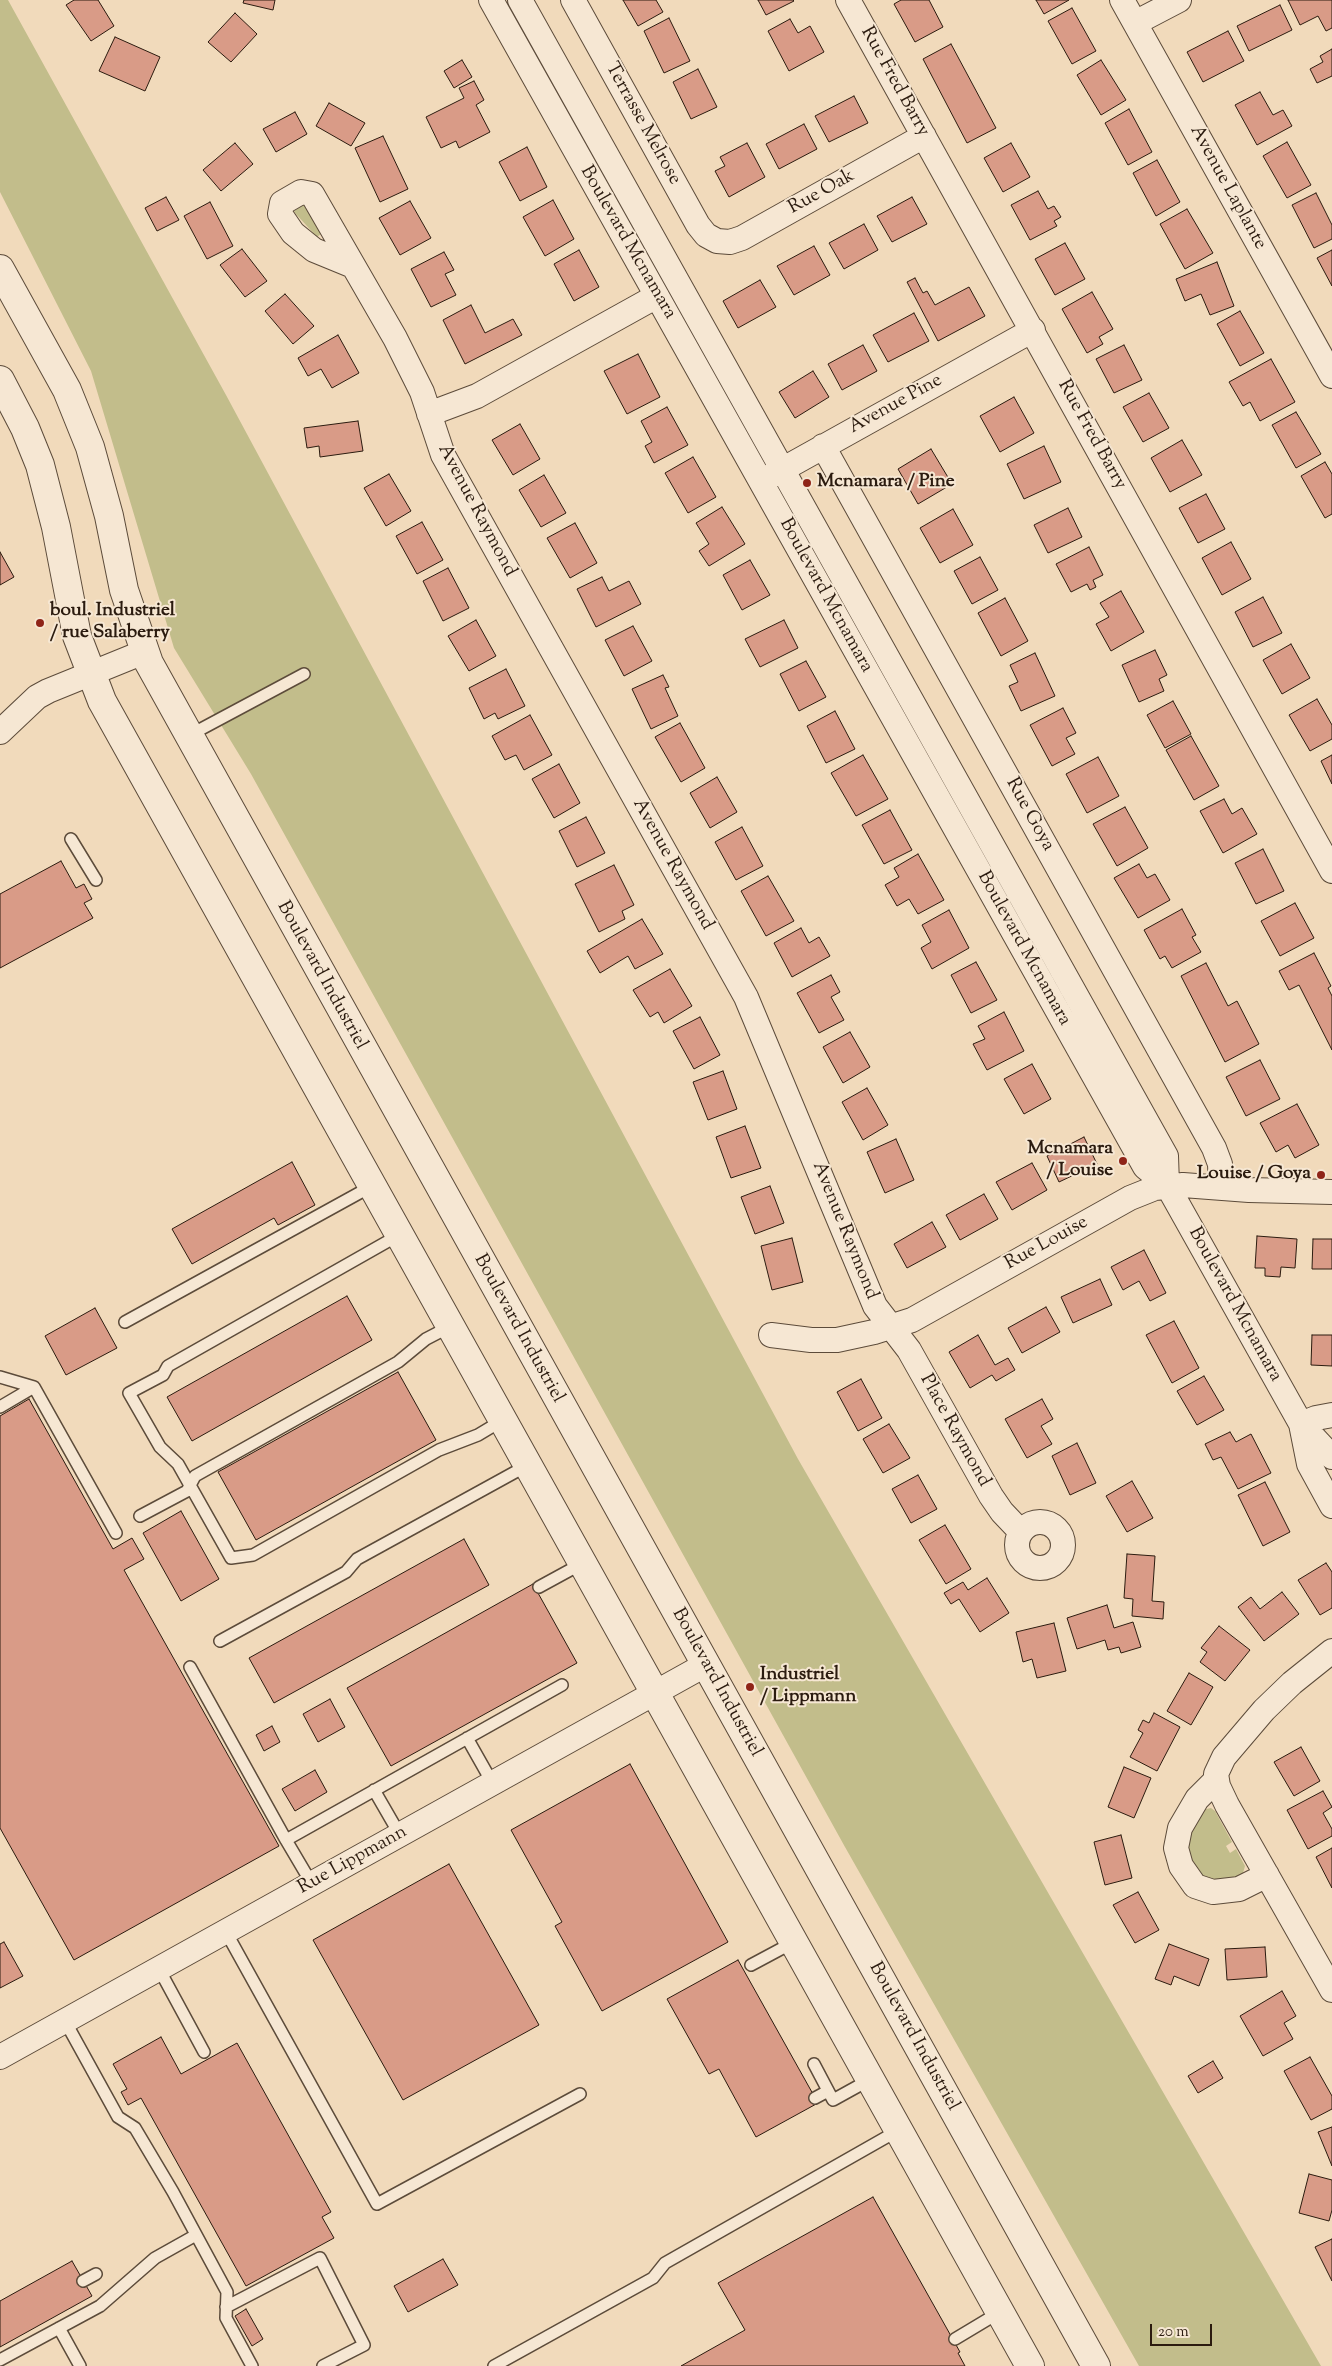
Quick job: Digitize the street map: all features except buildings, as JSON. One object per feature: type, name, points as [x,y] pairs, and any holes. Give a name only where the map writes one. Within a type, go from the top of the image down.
[{"type":"street","name":"Boulevard Mcnamara","points":[[492,0],[1146,1167],[1167,1185],[1301,1424],[1332,1457]]},
{"type":"street","name":"Boulevard Mcnamara","points":[[520,0],[1166,1156],[1167,1185]]},
{"type":"street","name":"Terrasse Melrose","points":[[573,0],[698,225],[706,235],[717,241]]},
{"type":"street","name":"Rue Fred Barry","points":[[848,0],[1328,856]]},
{"type":"street","name":"Avenue Laplante","points":[[1122,0],[1332,376]]},
{"type":"street","points":[[1135,23],[1179,0]]},
{"type":"street","name":"Rue Oak","points":[[717,241],[730,242],[742,238],[924,136]]},
{"type":"street","name":"Avenue Raymond","points":[[353,266],[396,338],[416,379],[443,455],[746,997],[873,1302],[892,1327]]},
{"type":"street","name":"Boulevard Industriel","points":[[0,269],[67,390],[87,440],[107,509],[124,590],[144,652],[188,736],[1096,2366]]},
{"type":"street","points":[[430,414],[477,396],[658,296]]},
{"type":"street","name":"Avenue Pine","points":[[761,482],[1033,330]]},
{"type":"street","points":[[0,380],[25,428],[42,473],[56,527],[72,617],[90,674],[102,701],[1030,2366]]},
{"type":"street","name":"Rue Goya","points":[[823,446],[1214,1148],[1220,1164],[1221,1188]]},
{"type":"street","points":[[0,732],[37,697],[144,652]]},
{"type":"street","name":"Rue Louise","points":[[771,1335],[811,1340],[837,1340],[892,1327],[917,1318],[1142,1191],[1167,1185],[1332,1192]]},
{"type":"street","name":"Place Raymond","points":[[892,1327],[909,1350],[991,1496],[1002,1512],[1021,1532]]},
{"type":"street","points":[[1301,1424],[1316,1418],[1332,1415]]},
{"type":"street","name":"Boulevard Mcnamara","points":[[1301,1424],[1309,1464],[1332,1506]]},
{"type":"street","points":[[1332,1651],[1292,1683],[1251,1724],[1224,1757],[1217,1770],[1216,1780],[1227,1805],[1332,1990]]},
{"type":"street","name":"Rue Lippmann","points":[[0,2057],[705,1665]]},
{"type":"street","points":[[1216,1780],[1197,1799],[1180,1828],[1176,1848],[1181,1866],[1195,1886],[1213,1892],[1239,1889],[1267,1875]]},
{"type":"lane","points":[[188,736],[304,674]]},
{"type":"lane","points":[[71,839],[96,880]]},
{"type":"lane","points":[[125,1322],[372,1186]]},
{"type":"lane","points":[[400,1235],[168,1366],[163,1375],[129,1393],[160,1447],[178,1464],[231,1558],[253,1555],[439,1450],[478,1434],[503,1420]]},
{"type":"lane","points":[[140,1516],[187,1491],[195,1476],[398,1362],[426,1340],[451,1326]]},
{"type":"lane","points":[[0,1377],[34,1386],[116,1533]]},
{"type":"lane","points":[[0,1407],[34,1386]]},
{"type":"lane","points":[[220,1641],[346,1572],[357,1559],[528,1465]]},
{"type":"lane","points":[[539,1587],[583,1563]]},
{"type":"lane","points":[[190,1668],[312,1884]]},
{"type":"lane","points":[[286,1840],[562,1685]]},
{"type":"lane","points":[[467,1738],[493,1784]]},
{"type":"lane","points":[[374,1790],[400,1836]]},
{"type":"lane","points":[[226,1932],[377,2204],[580,2094]]},
{"type":"lane","points":[[751,1965],[794,1941]]},
{"type":"lane","points":[[159,1969],[204,2052]]},
{"type":"lane","points":[[65,2021],[118,2117],[135,2128],[173,2192],[227,2292],[226,2318],[252,2366]]},
{"type":"lane","points":[[814,2064],[833,2100],[871,2079]]},
{"type":"lane","points":[[815,2098],[828,2091]]},
{"type":"lane","points":[[494,2366],[653,2278],[665,2263],[899,2130]]},
{"type":"lane","points":[[0,2360],[100,2306],[155,2258],[196,2235]]},
{"type":"lane","points":[[226,2307],[320,2258],[364,2345],[323,2366]]},
{"type":"lane","points":[[83,2281],[96,2274]]},
{"type":"lane","points":[[955,2339],[1000,2312]]},
{"type":"lane","points":[[59,2328],[80,2366]]},
{"type":"shaded area","points":[[0,0],[8,0],[226,395],[798,1459],[1321,2366],[1139,2366],[845,1847],[251,774],[174,648],[91,371],[0,192]]},
{"type":"shaded area","points":[[306,205],[321,234],[317,237],[294,211]]},
{"type":"shaded area","points":[[1211,1808],[1215,1811],[1232,1842],[1226,1846],[1230,1853],[1236,1849],[1245,1866],[1243,1873],[1219,1882],[1200,1877],[1187,1854],[1188,1835],[1202,1810]]},
{"type":"place","name":"Mcnamara / Pine","points":[[807,483]]},
{"type":"place","name":"boul. Industriel / rue Salaberry","points":[[40,623]]},
{"type":"place","name":"Mcnamara / Louise","points":[[1123,1161]]},
{"type":"place","name":"Louise / Goya","points":[[1321,1175]]},
{"type":"place","name":"Industriel / Lippmann","points":[[750,1687]]}]
